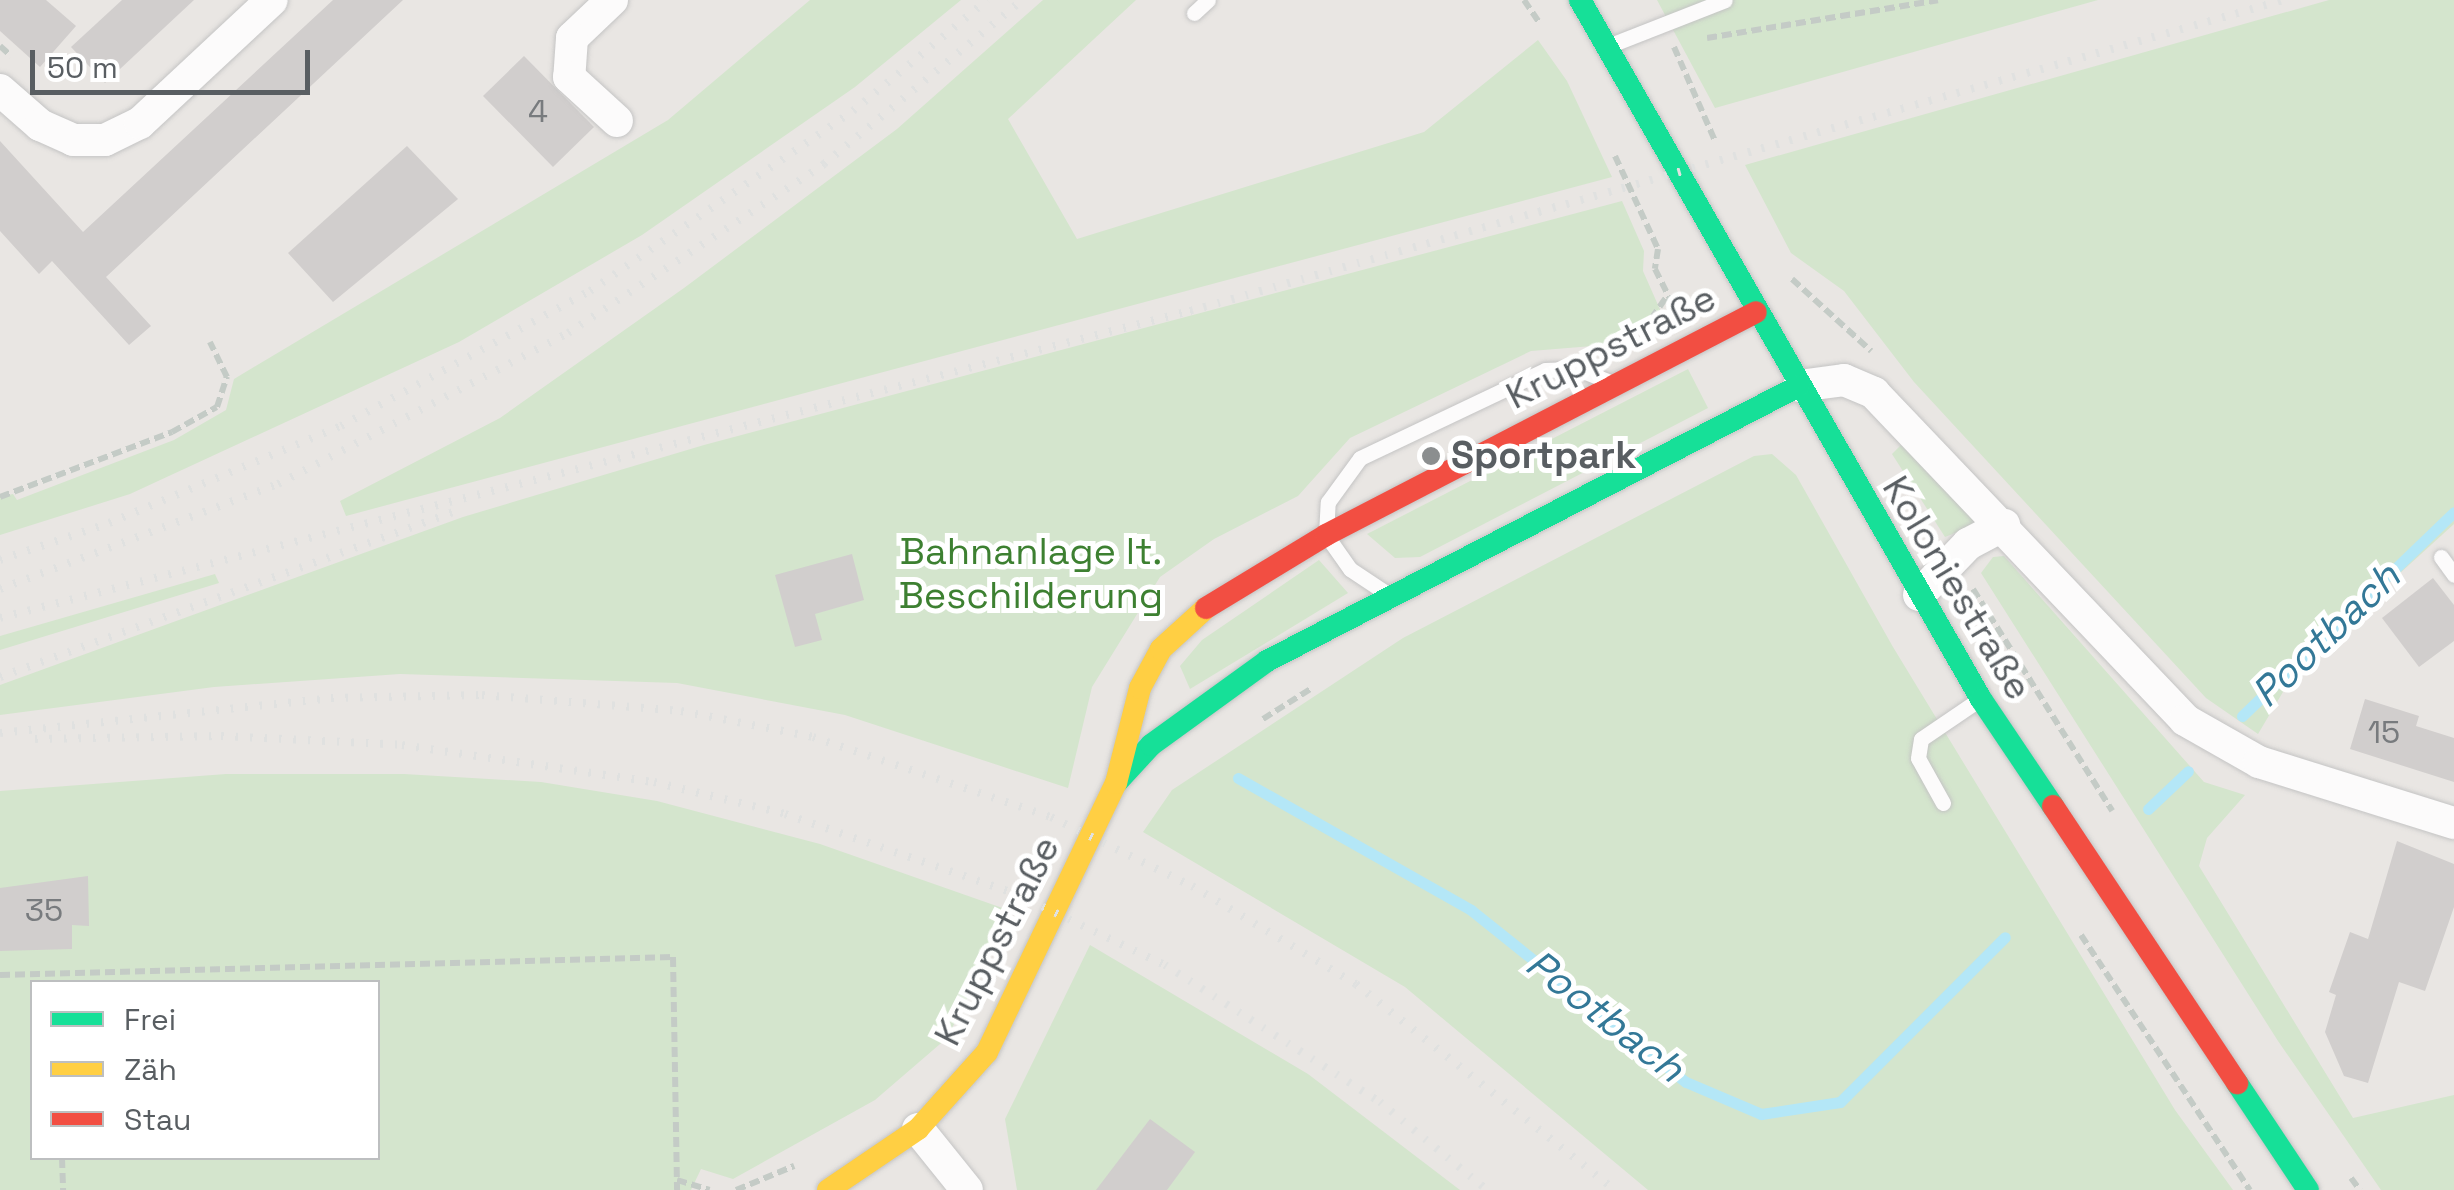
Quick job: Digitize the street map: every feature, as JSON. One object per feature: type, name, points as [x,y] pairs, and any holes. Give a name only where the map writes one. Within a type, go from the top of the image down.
[{"type":"street","points":[[0,90],[40,125],[73,140],[105,140],[140,123],[272,0]]},
{"type":"street","points":[[612,0],[572,38],[570,77],[616,121]]},
{"type":"street","name":"Koloniestraße","points":[[1580,0],[1981,699],[2308,1190]]},
{"type":"street","name":"Kruppstraße","points":[[828,1190],[918,1129],[987,1052],[1116,784],[1140,688],[1161,649],[1189,618],[1326,535],[1756,312]]},
{"type":"street","points":[[1799,386],[1844,380],[1874,394],[2004,525],[2185,720],[2258,762],[2454,823]]},
{"type":"street","name":"Kruppstraße","points":[[1116,784],[1151,746],[1267,661],[1387,594],[1799,386]]},
{"type":"street","points":[[1919,595],[1954,558],[2004,525]]},
{"type":"street","points":[[918,1129],[967,1190]]},
{"type":"lane","points":[[1194,13],[1208,0]]},
{"type":"lane","points":[[1609,46],[1725,0]]},
{"type":"lane","points":[[1387,594],[1350,569],[1326,535],[1328,502],[1360,458],[1545,370],[1578,369],[1616,385]]},
{"type":"lane","points":[[2441,557],[2454,575]]},
{"type":"lane","points":[[1942,803],[1918,758],[1921,739],[1981,699]]},
{"type":"path","points":[[1703,39],[1938,0]]},
{"type":"path","points":[[1672,44],[1684,42]]},
{"type":"path","points":[[0,46],[14,58]]},
{"type":"path","points":[[1611,147],[1658,249],[1655,269],[1694,344]]},
{"type":"path","points":[[0,497],[172,432],[217,406],[226,376],[210,342]]},
{"type":"path","points":[[1954,558],[2119,822]]},
{"type":"path","points":[[0,975],[673,957],[677,1190]]},
{"type":"path","points":[[58,973],[58,980]]},
{"type":"path","points":[[2184,1099],[2250,1190]]},
{"type":"path","points":[[62,1160],[63,1190]]},
{"type":"path","points":[[677,1180],[709,1190]]},
{"type":"green space","points":[[810,0],[961,0],[855,87],[642,235],[459,342],[130,494],[0,535],[0,497],[13,494],[17,500],[174,440],[226,410],[234,379],[668,120]]},
{"type":"green space","points":[[1043,0],[1136,0],[1008,119],[1077,239],[1424,132],[1538,40],[1567,81],[1612,177],[346,516],[340,501],[500,418],[684,288],[897,129]]},
{"type":"green space","points":[[1657,0],[2098,0],[1715,108]]},
{"type":"green space","points":[[2329,0],[2454,0],[2454,524],[2299,665],[2258,734],[2206,698],[1914,382],[1844,291],[1791,253],[1745,165]]},
{"type":"green space","name":"Bahnanlage lt. Beschilderung","points":[[1622,201],[1644,251],[1643,271],[1662,314],[1658,323],[1617,344],[1531,351],[1350,438],[1298,496],[1214,539],[1160,577],[1092,687],[1068,788],[845,715],[677,683],[400,674],[214,687],[0,715],[0,685],[463,517],[704,445]]},
{"type":"green space","points":[[1688,369],[1708,408],[1420,557],[1395,558],[1367,534]]},
{"type":"green space","points":[[1901,445],[1977,524],[1945,537],[1892,454]]},
{"type":"green space","points":[[1772,454],[1796,475],[1893,647],[2175,1110],[2233,1190],[1648,1190],[1405,987],[1143,832],[1172,790],[1403,638],[1754,456]]},
{"type":"green space","points":[[2004,556],[2204,782],[2245,795],[2207,838],[2199,866],[2353,1118],[2454,1095],[2454,1190],[2381,1190],[2278,1041],[1981,573],[1993,557]]},
{"type":"green space","points":[[1319,560],[1348,593],[1190,689],[1180,666],[1202,640]]},
{"type":"green space","points":[[215,574],[219,583],[0,650],[0,636]]},
{"type":"green space","points":[[226,774],[404,774],[541,782],[657,801],[820,844],[1011,911],[947,1038],[875,1100],[733,1179],[701,1169],[691,1190],[0,1190],[0,791]]},
{"type":"green space","points":[[1090,945],[1308,1074],[1460,1190],[1017,1190],[1005,1119]]},
{"type":"building","points":[[0,0],[46,0],[76,26],[40,67],[0,31]]},
{"type":"building","points":[[122,0],[194,0],[105,83],[71,47]]},
{"type":"building","points":[[333,0],[403,0],[106,277],[151,326],[129,345],[52,261],[39,274],[0,231],[0,141],[83,232]]},
{"type":"building","points":[[524,56],[594,127],[553,167],[483,96]]},
{"type":"building","points":[[407,146],[458,199],[333,302],[288,253]]},
{"type":"building","points":[[852,554],[864,600],[815,614],[822,640],[795,647],[775,575]]},
{"type":"building","points":[[2433,578],[2454,605],[2454,641],[2419,667],[2382,618]]},
{"type":"building","points":[[2365,699],[2419,716],[2416,726],[2454,738],[2454,782],[2350,749]]},
{"type":"building","points":[[2397,841],[2454,864],[2454,907],[2425,991],[2399,982],[2368,1083],[2344,1076],[2325,1032],[2336,995],[2329,992],[2350,932],[2368,939]]},
{"type":"building","points":[[88,876],[89,926],[72,925],[72,949],[0,951],[0,888]]},
{"type":"building","points":[[1150,1119],[1195,1152],[1167,1190],[1096,1190]]},
{"type":"waterway","name":"Pootbach","points":[[2242,716],[2454,512]]},
{"type":"waterway","name":"Pootbach","points":[[2148,809],[2188,771]]},
{"type":"waterway","name":"Pootbach","points":[[1238,778],[1471,910],[1686,1082],[1761,1114],[1840,1102],[2005,937]]},
{"type":"railway","points":[[0,560],[109,523],[341,426],[590,291],[853,111],[987,0]]},
{"type":"railway","points":[[0,589],[278,484],[568,333],[824,164],[1022,0]]},
{"type":"railway","points":[[0,618],[1190,311],[2284,0]]},
{"type":"railway","points":[[0,677],[455,511]]},
{"type":"railway","points":[[0,733],[331,698],[482,695],[681,711],[813,737],[1051,817],[1192,886],[1356,984],[1615,1190]]},
{"type":"railway","points":[[35,739],[221,736],[402,745],[654,782],[785,814],[1016,894],[1165,965],[1380,1102],[1487,1190]]},
{"type":"traffic: fast","points":[[1580,0],[1981,699],[2053,806]]},
{"type":"traffic: fast","points":[[1117,782],[1151,745],[1267,661],[1799,386]]},
{"type":"traffic: fast","points":[[2237,1083],[2308,1190]]},
{"type":"traffic: slow","points":[[828,1190],[918,1129],[987,1052],[1116,783],[1140,688],[1161,649],[1206,608]]},
{"type":"traffic: jam","points":[[1206,608],[1326,535],[1756,312]]},
{"type":"traffic: jam","points":[[2053,806],[2237,1083]]},
{"type":"place","name":"Sportpark","points":[[1431,456]]}]
